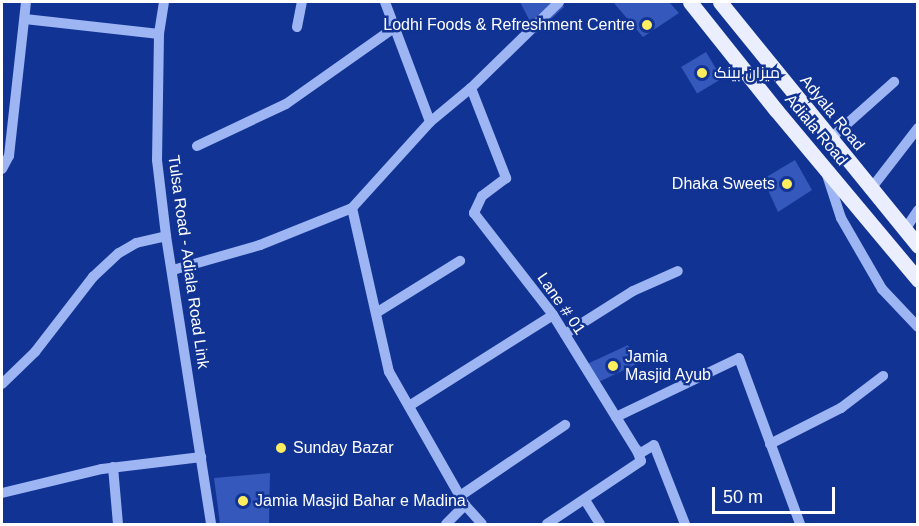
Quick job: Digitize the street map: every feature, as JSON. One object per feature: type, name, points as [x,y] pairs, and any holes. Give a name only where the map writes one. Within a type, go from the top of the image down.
[{"type":"main road","name":"Adiala Road","points":[[690,2],[826,171],[918,280]]},
{"type":"main road","name":"Adyala Road","points":[[720,2],[870,190],[918,246]]},
{"type":"street","points":[[2,169],[9,156],[27,2]]},
{"type":"street","name":"Tulsa Road - Adiala Road Link","points":[[164,2],[159,34],[157,160],[166,236],[211,525]]},
{"type":"street","points":[[297,27],[302,2]]},
{"type":"street","points":[[385,2],[430,122]]},
{"type":"street","points":[[173,270],[260,245],[352,208],[430,122],[471,88],[559,2]]},
{"type":"street","points":[[25,19],[159,34]]},
{"type":"street","points":[[197,146],[286,104],[395,27]]},
{"type":"street","points":[[830,139],[894,82]]},
{"type":"street","name":"Lane # 01","points":[[471,88],[506,178],[482,196],[474,213],[553,315],[637,450]]},
{"type":"street","points":[[870,190],[918,128]]},
{"type":"street","points":[[826,171],[841,218],[882,289],[918,327]]},
{"type":"street","points":[[352,208],[389,372],[463,501],[482,525]]},
{"type":"street","points":[[904,231],[918,210]]},
{"type":"street","points":[[2,384],[35,352],[93,277],[119,253],[136,243],[166,236]]},
{"type":"street","points":[[376,313],[460,261]]},
{"type":"street","points":[[564,334],[633,291],[678,271]]},
{"type":"street","points":[[409,406],[553,315]]},
{"type":"street","points":[[616,417],[739,358],[801,525]]},
{"type":"street","points":[[770,444],[841,408],[884,376]]},
{"type":"street","points":[[446,525],[463,501],[565,425]]},
{"type":"street","points":[[637,450],[639,454],[654,445],[685,525]]},
{"type":"street","points":[[547,525],[641,461],[637,450]]},
{"type":"street","points":[[2,493],[113,467],[201,457]]},
{"type":"street","points":[[113,467],[118,525]]},
{"type":"street","points":[[585,500],[600,525]]},
{"type":"building","points":[[520,2],[561,2],[564,7],[536,33]]},
{"type":"building","name":"Lodhi Foods & Refreshment Centre","points":[[613,2],[669,2],[679,13],[643,37]]},
{"type":"building","name":"میزان بینک","points":[[706,52],[722,79],[697,94],[681,67]]},
{"type":"building","name":"Dhaka Sweets","points":[[795,160],[812,190],[778,212],[763,179]]},
{"type":"building","name":"Jamia Masjid Ayub","points":[[628,345],[637,364],[597,383],[588,364]]},
{"type":"building","name":"Jamia Masjid Bahar e Madina","points":[[270,473],[269,524],[220,524],[214,478]]},
{"type":"place","name":"Lodhi Foods & Refreshment Centre","points":[[647,25]]},
{"type":"place","name":"میزان بینک","points":[[702,73]]},
{"type":"place","name":"Dhaka Sweets","points":[[787,184]]},
{"type":"place","name":"Jamia Masjid Ayub","points":[[613,366]]},
{"type":"place","name":"Sunday Bazar","points":[[281,448]]},
{"type":"place","name":"Jamia Masjid Bahar e Madina","points":[[243,501]]}]
